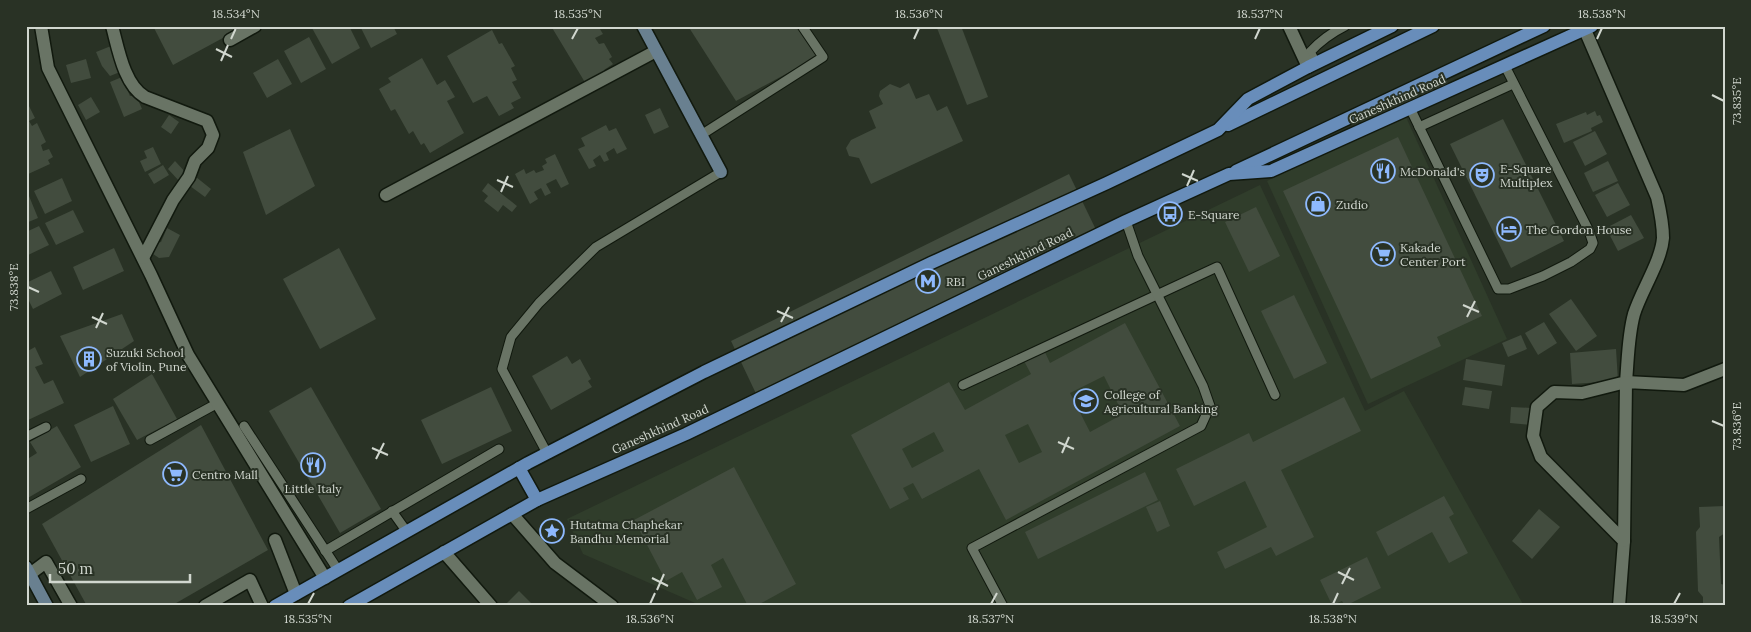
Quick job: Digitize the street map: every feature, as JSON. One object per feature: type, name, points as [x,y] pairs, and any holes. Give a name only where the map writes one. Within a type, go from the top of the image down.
[{"type":"main road","points":[[275,606],[519,468],[704,372],[931,263],[1107,183],[1433,26]]},
{"type":"main road","points":[[1229,174],[1544,26]]},
{"type":"main road","points":[[1218,130],[1248,99],[1387,27]]},
{"type":"main road","name":"Ganeshkhind Road","points":[[349,606],[537,500],[686,434],[1126,221],[1229,174],[1271,171],[1588,28]]},
{"type":"main road","points":[[519,468],[537,500]]},
{"type":"street","points":[[41,26],[48,68],[188,355],[325,578]]},
{"type":"street","points":[[112,26],[122,65],[137,93],[207,121],[213,135],[208,148],[196,161],[189,177],[173,200],[142,258]]},
{"type":"street","points":[[230,40],[255,26]]},
{"type":"street","points":[[643,26],[721,172]]},
{"type":"street","points":[[1289,26],[1312,65]]},
{"type":"street","points":[[1588,28],[1657,196],[1661,214],[1663,240],[1655,266],[1634,313],[1630,336],[1626,382],[1624,541],[1619,606]]},
{"type":"street","points":[[386,195],[656,51]]},
{"type":"street","points":[[1624,541],[1541,458],[1533,436],[1537,407],[1554,392],[1582,393],[1626,382],[1684,385],[1725,369]]},
{"type":"street","points":[[512,514],[555,563],[612,606]]},
{"type":"street","points":[[275,540],[296,594]]},
{"type":"street","points":[[444,552],[492,606]]},
{"type":"street","points":[[47,606],[28,571],[46,562],[71,606]]},
{"type":"street","points":[[205,606],[250,580],[262,606]]},
{"type":"lane","points":[[701,135],[822,57],[802,26]]},
{"type":"lane","points":[[1312,65],[1310,52],[1330,33],[1345,26]]},
{"type":"lane","points":[[1410,108],[1498,289],[1509,290],[1543,276],[1578,258],[1590,249],[1593,242],[1589,230],[1505,66]]},
{"type":"lane","points":[[1419,127],[1513,84]]},
{"type":"lane","points":[[547,453],[502,369],[511,337],[539,303],[596,247],[721,172]]},
{"type":"lane","points":[[1003,606],[972,548],[1201,426],[1210,406],[1203,386],[1138,256],[1126,221]]},
{"type":"lane","points":[[964,385],[1217,267],[1275,395]]},
{"type":"lane","points":[[150,440],[218,403]]},
{"type":"lane","points":[[244,426],[338,570]]},
{"type":"lane","points":[[26,437],[46,427]]},
{"type":"lane","points":[[325,551],[499,449]]},
{"type":"lane","points":[[26,509],[81,480]]},
{"type":"lane","points":[[392,511],[407,532]]},
{"type":"shaded area","name":"Kakade Center Port","points":[[1405,115],[1507,339],[1368,404],[1267,181]]},
{"type":"shaded area","name":"College of Agricultural Banking","points":[[1260,185],[1365,411],[1404,391],[1524,606],[702,606],[583,554],[567,519]]},
{"type":"building","points":[[153,26],[245,26],[173,65]]},
{"type":"building","points":[[316,26],[349,26],[360,48],[332,64],[312,28]]},
{"type":"building","points":[[360,26],[393,26],[397,34],[371,48]]},
{"type":"building","points":[[551,26],[598,26],[603,34],[595,38],[599,44],[604,43],[612,57],[609,59],[613,64],[604,70],[605,73],[586,84]]},
{"type":"building","points":[[688,26],[796,26],[817,57],[736,101]]},
{"type":"building","points":[[961,26],[988,97],[967,105],[937,28]]},
{"type":"building","points":[[492,30],[499,44],[502,43],[515,66],[511,68],[517,80],[512,82],[521,98],[511,103],[514,108],[499,116],[487,96],[473,103],[447,56]]},
{"type":"building","points":[[309,37],[326,69],[301,83],[284,51]]},
{"type":"building","points":[[111,46],[120,72],[110,76],[102,66],[96,52]]},
{"type":"building","points":[[422,58],[437,85],[445,80],[455,97],[447,101],[464,133],[430,153],[424,143],[421,145],[413,131],[409,134],[395,109],[391,111],[379,89],[391,82],[388,78]]},
{"type":"building","points":[[86,59],[91,78],[71,83],[66,65]]},
{"type":"building","points":[[278,59],[292,84],[267,98],[253,73]]},
{"type":"building","points":[[122,77],[130,96],[136,95],[142,109],[124,117],[110,82]]},
{"type":"building","points":[[909,83],[916,99],[929,94],[937,111],[947,106],[963,141],[871,184],[859,158],[849,156],[846,148],[851,140],[876,128],[869,111],[883,104],[879,96],[880,91],[890,84],[900,88]]},
{"type":"building","points":[[91,97],[100,112],[86,120],[78,105]]},
{"type":"building","points":[[28,104],[35,118],[29,121],[32,126],[37,123],[46,142],[41,145],[43,151],[49,149],[53,157],[48,160],[50,164],[26,175],[26,105]]},
{"type":"building","points":[[660,108],[669,127],[654,134],[645,115]]},
{"type":"building","points":[[1595,111],[1597,116],[1600,115],[1603,122],[1591,128],[1592,131],[1564,143],[1556,124],[1586,112],[1587,115]]},
{"type":"building","points":[[169,115],[179,122],[171,134],[161,127]]},
{"type":"building","points":[[1503,119],[1564,241],[1511,268],[1450,144]]},
{"type":"building","points":[[606,125],[609,131],[616,128],[627,149],[617,154],[614,148],[606,153],[609,160],[604,162],[600,155],[593,160],[596,166],[589,169],[578,149],[585,146],[581,138]]},
{"type":"building","points":[[290,129],[315,186],[266,215],[243,152]]},
{"type":"building","points":[[1595,131],[1607,154],[1585,166],[1573,142]]},
{"type":"building","name":"Kakade Center Port","points":[[1398,137],[1482,316],[1437,337],[1441,346],[1371,379],[1283,191]]},
{"type":"building","points":[[153,147],[161,164],[145,172],[140,161],[147,158],[144,151]]},
{"type":"building","points":[[555,154],[569,184],[561,188],[556,179],[546,184],[551,193],[545,196],[541,188],[534,192],[538,199],[530,204],[515,174],[524,169],[526,174],[534,170],[536,173],[544,170],[542,166],[547,163],[545,159]]},
{"type":"building","points":[[175,161],[188,175],[180,182],[168,169]]},
{"type":"building","points":[[1608,161],[1618,181],[1593,192],[1584,173]]},
{"type":"building","points":[[163,165],[169,175],[154,184],[148,174]]},
{"type":"building","points":[[1069,174],[1099,236],[760,402],[731,341]]},
{"type":"building","points":[[196,177],[211,189],[205,197],[190,186]]},
{"type":"building","points":[[62,178],[72,201],[45,214],[34,191]]},
{"type":"building","points":[[488,183],[517,206],[512,212],[503,205],[498,212],[484,201],[488,196],[482,191]]},
{"type":"building","points":[[1618,183],[1630,205],[1607,217],[1595,195]]},
{"type":"building","points":[[29,196],[38,218],[26,223],[26,197]]},
{"type":"building","points":[[1256,207],[1280,256],[1249,272],[1225,222]]},
{"type":"building","points":[[73,210],[84,232],[56,245],[45,223]]},
{"type":"building","points":[[1631,215],[1644,238],[1618,251],[1606,228]]},
{"type":"building","points":[[39,226],[49,245],[26,256],[26,232]]},
{"type":"building","points":[[167,228],[180,235],[169,257],[159,258],[150,252],[155,243],[161,242]]},
{"type":"building","points":[[114,248],[124,271],[83,290],[73,267]]},
{"type":"building","points":[[339,248],[376,319],[320,349],[283,279]]},
{"type":"building","points":[[51,271],[62,294],[33,309],[26,295],[26,283]]},
{"type":"building","points":[[1294,295],[1327,363],[1294,379],[1261,311]]},
{"type":"building","points":[[1571,299],[1597,336],[1576,351],[1549,314]]},
{"type":"building","name":"Suzuki School of Violin, Pune","points":[[122,314],[134,341],[80,377],[60,336]]},
{"type":"building","points":[[1544,322],[1557,343],[1538,355],[1525,333]]},
{"type":"building","points":[[1125,323],[1180,426],[1006,520],[979,469],[922,499],[913,483],[903,488],[909,499],[890,509],[851,435],[949,382],[965,410],[1031,374],[1024,361],[1044,350],[1050,363]],"holes":[[[1104,376],[1123,414],[1090,432],[1070,393]],[[1028,424],[1042,452],[1019,463],[1005,435]],[[934,432],[944,451],[912,468],[902,449]]]},
{"type":"building","points":[[1521,335],[1527,349],[1508,357],[1502,343]]},
{"type":"building","points":[[35,347],[43,364],[35,367],[44,384],[53,380],[64,403],[26,421],[26,352]]},
{"type":"building","points":[[1616,349],[1618,381],[1572,384],[1570,353]]},
{"type":"building","points":[[567,356],[572,364],[580,359],[591,379],[588,381],[592,387],[551,410],[532,376]]},
{"type":"building","points":[[1466,359],[1505,365],[1502,386],[1463,380]]},
{"type":"building","points":[[152,374],[177,419],[137,440],[113,399]]},
{"type":"building","points":[[311,387],[381,509],[340,533],[269,411]]},
{"type":"building","points":[[491,387],[512,431],[442,464],[421,420]]},
{"type":"building","points":[[1465,387],[1492,391],[1489,409],[1462,405]]},
{"type":"building","points":[[1344,397],[1361,431],[1281,470],[1314,537],[1276,556],[1271,547],[1225,569],[1217,552],[1267,527],[1245,481],[1194,506],[1176,469],[1249,433],[1253,442]]},
{"type":"building","points":[[113,406],[130,444],[91,462],[74,425]]},
{"type":"building","points":[[1511,407],[1532,408],[1531,425],[1510,423]]},
{"type":"building","name":"Centro Mall","points":[[201,425],[268,550],[171,606],[87,606],[42,524]]},
{"type":"building","points":[[57,426],[81,467],[26,499],[26,460],[37,453],[30,442]]},
{"type":"building","points":[[734,467],[796,584],[756,606],[748,606],[723,558],[711,565],[722,587],[697,600],[682,572],[666,581],[634,520]]},
{"type":"building","points":[[1145,472],[1158,500],[1038,559],[1025,532]]},
{"type":"building","points":[[1444,496],[1454,514],[1449,517],[1468,553],[1449,563],[1432,532],[1388,556],[1376,532]]},
{"type":"building","points":[[1160,501],[1170,526],[1157,532],[1146,507]]},
{"type":"building","points":[[1725,506],[1725,533],[1719,537],[1721,584],[1725,585],[1725,606],[1703,606],[1703,597],[1698,591],[1696,532],[1700,527],[1699,507]]},
{"type":"building","points":[[1539,509],[1560,527],[1532,559],[1512,541]]},
{"type":"building","points":[[1367,557],[1381,588],[1345,606],[1342,601],[1332,605],[1320,580]]},
{"type":"building","points":[[519,591],[531,603],[528,606],[504,606]]},
{"type":"place","name":"McDonald's","points":[[1383,171]]},
{"type":"place","name":"E-Square Multiplex","points":[[1482,175]]},
{"type":"place","name":"Zudio","points":[[1318,204]]},
{"type":"place","name":"E-Square","points":[[1170,214]]},
{"type":"place","name":"The Gordon House","points":[[1509,229]]},
{"type":"place","name":"Kakade Center Port","points":[[1383,254]]},
{"type":"place","name":"RBI","points":[[928,281]]},
{"type":"place","name":"Suzuki School of Violin, Pune","points":[[89,359]]},
{"type":"place","name":"College of Agricultural Banking","points":[[1086,401]]},
{"type":"place","name":"Little Italy","points":[[313,465]]},
{"type":"place","name":"Centro Mall","points":[[175,474]]},
{"type":"place","name":"Hutatma Chaphekar Bandhu Memorial","points":[[552,531]]}]
